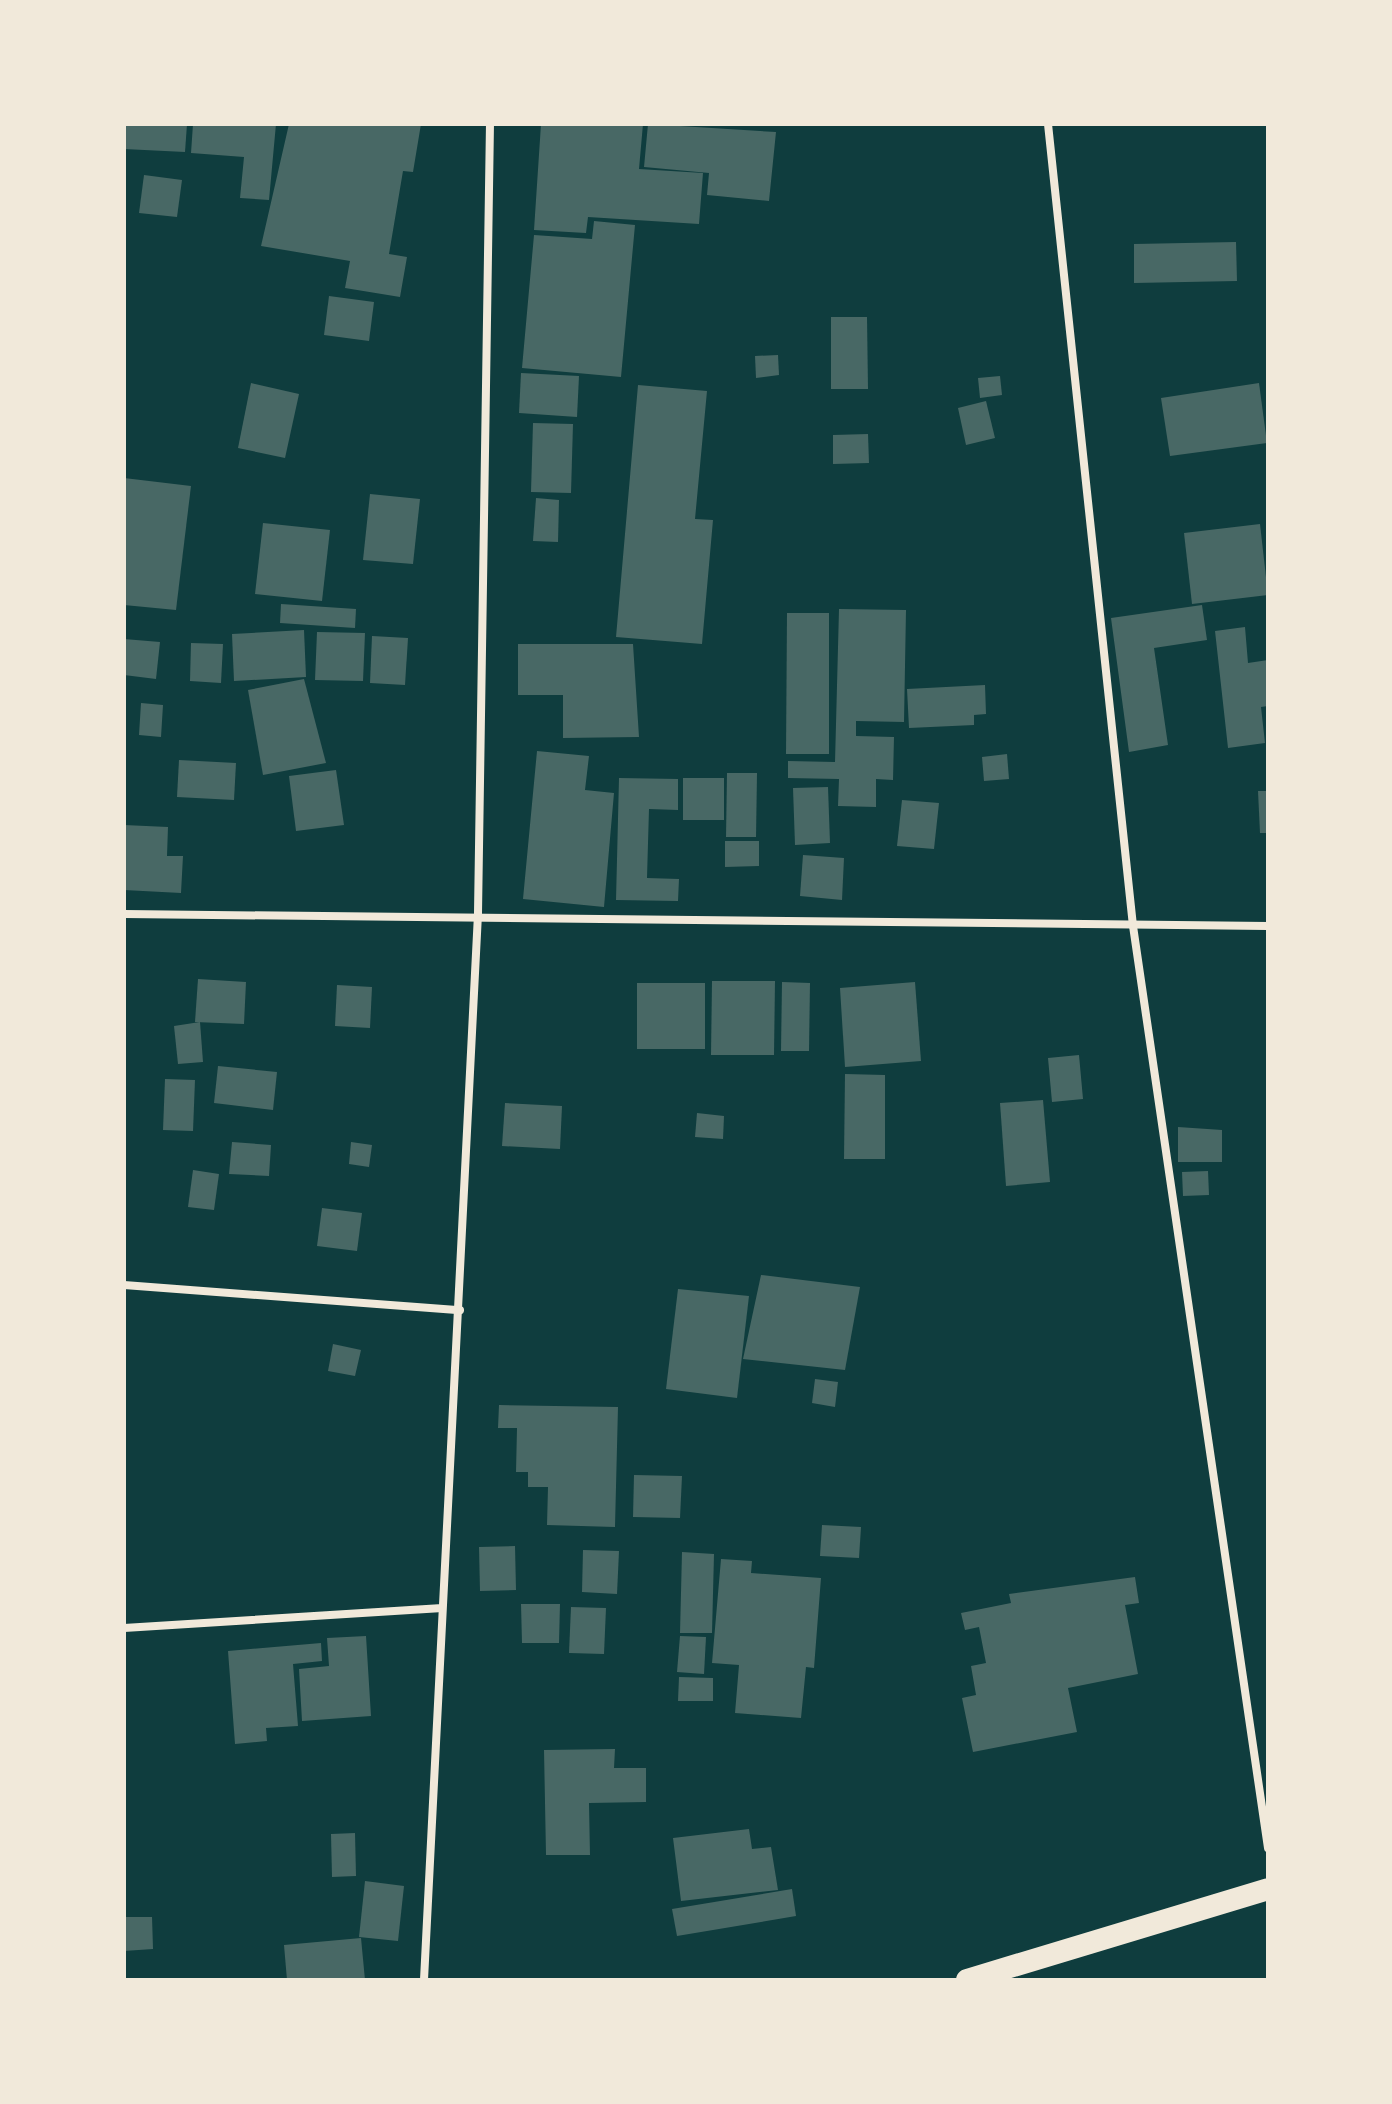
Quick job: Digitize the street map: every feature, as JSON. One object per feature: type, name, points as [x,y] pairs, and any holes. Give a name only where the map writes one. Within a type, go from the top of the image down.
[{"type":"highway","points":[[967,1980],[1268,1889]]},
{"type":"street","points":[[424,1980],[438,1608],[460,1310],[478,913],[490,124]]},
{"type":"street","points":[[1048,124],[1133,926],[1268,1848]]},
{"type":"street","points":[[124,914],[478,913],[1268,926]]},
{"type":"street","points":[[124,1285],[460,1310]]},
{"type":"street","points":[[124,1628],[438,1608]]},
{"type":"building","points":[[124,124],[187,124],[185,152],[124,149]]},
{"type":"building","points":[[193,124],[276,124],[269,200],[240,198],[244,157],[191,153]]},
{"type":"building","points":[[289,124],[421,124],[413,172],[403,171],[389,254],[407,257],[400,297],[345,288],[350,261],[261,246]]},
{"type":"building","points":[[541,124],[643,124],[639,169],[703,173],[699,224],[588,217],[586,233],[534,230]]},
{"type":"building","points":[[648,124],[776,132],[769,201],[707,195],[709,173],[644,167]]},
{"type":"building","points":[[144,175],[182,180],[177,217],[139,213]]},
{"type":"building","points":[[594,221],[635,225],[621,377],[522,368],[534,235],[592,239]]},
{"type":"building","points":[[1236,242],[1237,281],[1134,283],[1134,244]]},
{"type":"building","points":[[329,296],[374,302],[369,341],[324,335]]},
{"type":"building","points":[[831,317],[867,317],[868,389],[831,389]]},
{"type":"building","points":[[778,355],[779,375],[756,378],[755,356]]},
{"type":"building","points":[[521,373],[579,376],[577,417],[519,413]]},
{"type":"building","points":[[1000,376],[1002,395],[980,398],[978,378]]},
{"type":"building","points":[[251,383],[299,394],[285,458],[238,448]]},
{"type":"building","points":[[1259,383],[1267,443],[1170,456],[1161,398]]},
{"type":"building","points":[[638,385],[707,391],[695,519],[713,520],[702,644],[616,637]]},
{"type":"building","points":[[986,401],[995,438],[966,445],[958,408]]},
{"type":"building","points":[[533,423],[573,424],[571,493],[531,492]]},
{"type":"building","points":[[868,434],[869,463],[833,464],[833,435]]},
{"type":"building","points":[[124,478],[191,486],[176,610],[124,605]]},
{"type":"building","points":[[370,494],[420,499],[413,564],[363,560]]},
{"type":"building","points":[[536,498],[559,500],[558,542],[533,541]]},
{"type":"building","points":[[263,523],[330,530],[322,601],[255,594]]},
{"type":"building","points":[[1260,524],[1268,595],[1192,604],[1184,533]]},
{"type":"building","points":[[281,604],[356,609],[355,628],[280,623]]},
{"type":"building","points":[[1202,605],[1207,640],[1154,648],[1168,745],[1129,752],[1111,618]]},
{"type":"building","points":[[839,609],[906,610],[904,722],[856,721],[856,736],[894,737],[893,780],[876,779],[876,807],[838,806],[839,779],[788,778],[788,761],[835,762]]},
{"type":"building","points":[[787,613],[829,613],[829,754],[786,754]]},
{"type":"building","points":[[1245,627],[1248,663],[1268,660],[1268,706],[1261,707],[1265,743],[1228,748],[1215,631]]},
{"type":"building","points":[[304,630],[306,677],[234,681],[232,634]]},
{"type":"building","points":[[317,632],[365,633],[363,681],[315,680]]},
{"type":"building","points":[[372,636],[408,638],[405,685],[370,683]]},
{"type":"building","points":[[124,639],[160,642],[156,679],[124,675]]},
{"type":"building","points":[[191,643],[223,644],[221,683],[190,681]]},
{"type":"building","points":[[518,644],[633,644],[639,737],[563,738],[563,695],[518,695]]},
{"type":"building","points":[[304,679],[326,763],[263,775],[248,690]]},
{"type":"building","points":[[985,685],[986,714],[974,715],[974,725],[909,728],[907,689]]},
{"type":"building","points":[[141,703],[163,705],[161,737],[139,735]]},
{"type":"building","points":[[537,751],[589,756],[585,790],[614,793],[604,907],[523,899]]},
{"type":"building","points":[[1007,754],[1009,779],[984,781],[982,757]]},
{"type":"building","points":[[179,760],[236,763],[234,800],[177,797]]},
{"type":"building","points":[[336,770],[344,825],[296,831],[289,776]]},
{"type":"building","points":[[727,773],[757,773],[756,837],[726,837]]},
{"type":"building","points":[[619,778],[678,779],[678,810],[649,809],[647,878],[679,879],[678,901],[616,900]]},
{"type":"building","points":[[683,778],[724,778],[724,820],[683,820]]},
{"type":"building","points":[[828,787],[830,843],[795,845],[793,788]]},
{"type":"building","points":[[1258,791],[1268,791],[1268,833],[1260,833]]},
{"type":"building","points":[[902,800],[939,803],[934,849],[897,846]]},
{"type":"building","points":[[124,825],[168,827],[167,856],[183,856],[181,893],[124,890]]},
{"type":"building","points":[[725,841],[759,841],[759,866],[725,867]]},
{"type":"building","points":[[803,855],[844,858],[842,900],[800,896]]},
{"type":"building","points":[[198,979],[246,982],[244,1024],[195,1022]]},
{"type":"building","points":[[712,981],[775,981],[774,1055],[711,1055]]},
{"type":"building","points":[[782,982],[810,983],[809,1051],[781,1051]]},
{"type":"building","points":[[915,982],[921,1061],[845,1067],[840,988]]},
{"type":"building","points":[[637,983],[705,983],[705,1049],[637,1049]]},
{"type":"building","points":[[337,985],[372,987],[370,1028],[335,1026]]},
{"type":"building","points":[[200,1022],[203,1062],[178,1064],[174,1026]]},
{"type":"building","points":[[1079,1055],[1083,1099],[1052,1102],[1048,1058]]},
{"type":"building","points":[[218,1066],[277,1072],[273,1110],[214,1103]]},
{"type":"building","points":[[845,1074],[885,1075],[885,1159],[844,1159]]},
{"type":"building","points":[[165,1079],[195,1080],[193,1131],[163,1130]]},
{"type":"building","points":[[1043,1100],[1050,1182],[1006,1186],[1000,1103]]},
{"type":"building","points":[[505,1103],[562,1106],[560,1149],[502,1146]]},
{"type":"building","points":[[697,1113],[724,1116],[723,1139],[695,1137]]},
{"type":"building","points":[[1178,1127],[1222,1130],[1222,1162],[1178,1162]]},
{"type":"building","points":[[232,1142],[271,1145],[269,1176],[229,1174]]},
{"type":"building","points":[[351,1142],[372,1145],[369,1167],[349,1164]]},
{"type":"building","points":[[193,1170],[219,1174],[214,1210],[188,1207]]},
{"type":"building","points":[[1208,1171],[1209,1195],[1183,1196],[1182,1172]]},
{"type":"building","points":[[322,1208],[362,1213],[357,1251],[317,1246]]},
{"type":"building","points":[[761,1275],[860,1287],[845,1370],[743,1359]]},
{"type":"building","points":[[678,1289],[749,1296],[737,1398],[666,1389]]},
{"type":"building","points":[[333,1344],[361,1350],[355,1376],[328,1371]]},
{"type":"building","points":[[815,1379],[838,1382],[835,1407],[812,1403]]},
{"type":"building","points":[[499,1405],[618,1407],[615,1527],[547,1525],[548,1487],[528,1487],[528,1472],[516,1472],[517,1428],[498,1428]]},
{"type":"building","points":[[634,1475],[682,1476],[680,1518],[633,1517]]},
{"type":"building","points":[[822,1525],[861,1527],[859,1558],[820,1556]]},
{"type":"building","points":[[515,1546],[516,1590],[480,1591],[479,1547]]},
{"type":"building","points":[[583,1550],[619,1551],[617,1594],[582,1592]]},
{"type":"building","points":[[682,1552],[714,1554],[712,1633],[680,1633]]},
{"type":"building","points":[[721,1559],[752,1561],[751,1573],[821,1578],[814,1668],[806,1667],[801,1718],[735,1713],[739,1665],[712,1663]]},
{"type":"building","points":[[1135,1577],[1139,1603],[1125,1605],[1138,1674],[1068,1688],[1077,1732],[973,1752],[962,1698],[976,1695],[971,1666],[986,1663],[979,1627],[965,1630],[961,1613],[1011,1603],[1009,1594]]},
{"type":"building","points":[[521,1604],[560,1604],[559,1643],[522,1643]]},
{"type":"building","points":[[571,1607],[606,1608],[604,1654],[569,1653]]},
{"type":"building","points":[[366,1636],[371,1716],[302,1721],[299,1669],[329,1666],[327,1638]]},
{"type":"building","points":[[680,1636],[706,1637],[704,1674],[677,1672]]},
{"type":"building","points":[[321,1643],[322,1661],[293,1664],[298,1726],[266,1728],[267,1741],[235,1744],[228,1651]]},
{"type":"building","points":[[679,1677],[713,1678],[713,1701],[678,1701]]},
{"type":"building","points":[[615,1749],[614,1768],[646,1768],[646,1802],[589,1803],[590,1855],[546,1855],[544,1750]]},
{"type":"building","points":[[749,1829],[752,1849],[771,1847],[778,1890],[681,1901],[673,1838]]},
{"type":"building","points":[[355,1833],[356,1876],[332,1877],[331,1834]]},
{"type":"building","points":[[365,1881],[404,1886],[398,1941],[359,1937]]},
{"type":"building","points":[[792,1889],[796,1916],[677,1936],[672,1909]]},
{"type":"building","points":[[124,1917],[152,1917],[153,1949],[124,1951]]},
{"type":"building","points":[[361,1938],[365,1980],[287,1980],[284,1945]]}]
